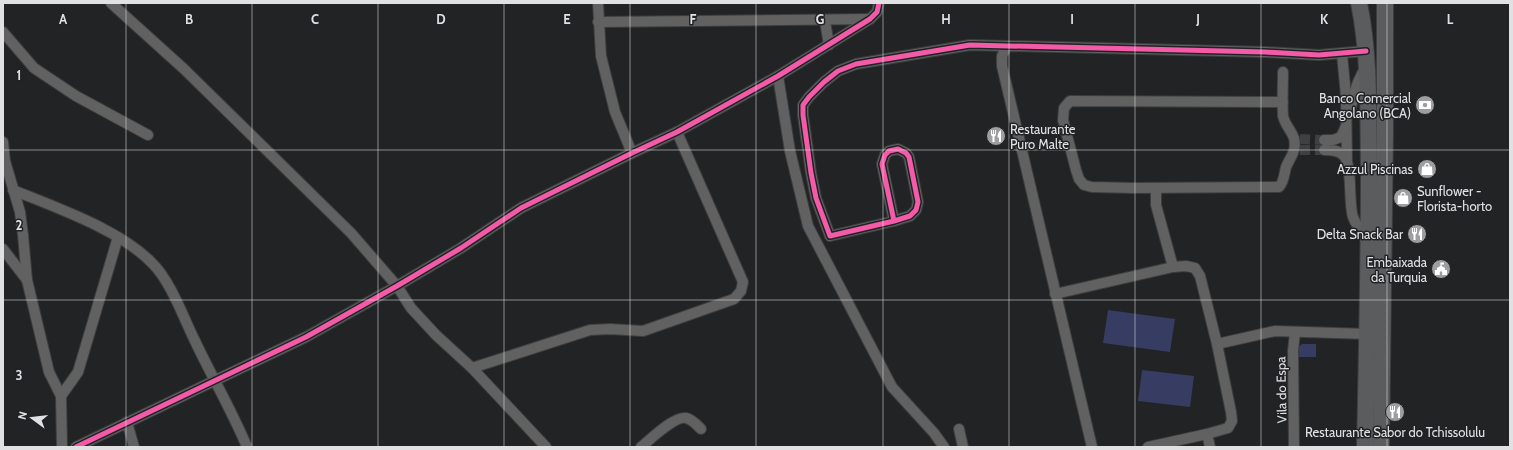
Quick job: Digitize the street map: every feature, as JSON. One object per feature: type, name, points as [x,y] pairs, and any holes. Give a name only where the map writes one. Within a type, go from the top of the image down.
[{"type":"highway","points":[[1359,3],[1364,27],[1366,58],[1369,240],[1366,447]]},
{"type":"highway","points":[[1381,447],[1385,3]]},
{"type":"street","points":[[111,3],[184,69],[352,233],[397,286],[410,308],[436,335],[472,368],[546,447]]},
{"type":"street","points":[[598,3],[601,56],[615,112],[632,153]]},
{"type":"street","points":[[76,447],[306,337],[461,248],[521,208],[677,132],[778,76],[870,19],[877,12],[879,3]]},
{"type":"street","points":[[598,22],[825,21],[870,19]]},
{"type":"street","points":[[825,21],[829,45]]},
{"type":"street","points":[[3,32],[34,68],[76,96],[148,135]]},
{"type":"street","points":[[894,221],[882,164],[885,154],[889,151],[898,149],[902,150],[909,157],[918,202],[918,206],[914,214],[894,221],[830,236],[816,198],[813,185],[803,115],[803,105],[808,96],[838,71],[856,64],[970,45],[1265,52],[1311,55],[1342,54],[1366,58],[1356,85],[1347,124],[1343,134],[1341,137],[1324,145],[1339,151],[1347,162]]},
{"type":"street","points":[[1007,46],[1002,56],[1002,66],[1092,447]]},
{"type":"street","points":[[1342,54],[1346,82],[1347,162],[1350,207],[1357,226],[1369,240]]},
{"type":"street","points":[[1283,72],[1283,102],[1283,115],[1285,123],[1297,145],[1287,166],[1283,183],[1279,188],[1156,188],[1092,187],[1084,185],[1079,179],[1076,170],[1063,120],[1064,108],[1070,101],[1283,102]]},
{"type":"street","points":[[778,76],[790,151],[808,226],[892,387],[934,432],[944,447]]},
{"type":"street","points":[[472,368],[590,330],[610,329],[643,331],[734,299],[741,292],[743,282],[677,132]]},
{"type":"street","points":[[3,142],[5,161],[20,212],[27,280],[49,372],[61,396],[62,447]]},
{"type":"street","points":[[1156,188],[1156,205],[1173,267]]},
{"type":"street","points":[[13,190],[83,220],[118,237],[133,247],[154,265],[168,285],[214,380],[239,427],[247,447]]},
{"type":"street","points":[[61,396],[78,372],[118,237]]},
{"type":"street","points":[[3,249],[27,280]]},
{"type":"street","points":[[1055,294],[1173,267],[1186,266],[1195,268],[1200,276],[1217,344],[1232,412],[1232,420],[1228,428],[1148,447]]},
{"type":"street","points":[[1217,344],[1275,331],[1367,334]]},
{"type":"street","name":"Vila do Espa","points":[[1294,447],[1293,351],[1295,332]]},
{"type":"street","points":[[641,447],[673,421],[681,418],[691,420],[701,429]]},
{"type":"street","points":[[127,422],[134,447]]},
{"type":"street","points":[[959,429],[963,447]]},
{"type":"street","points":[[1207,434],[1210,447]]},
{"type":"shaded area","points":[[1108,310],[1175,319],[1170,352],[1103,343]]},
{"type":"shaded area","points":[[1302,344],[1316,344],[1316,357],[1298,357],[1298,347]]},
{"type":"shaded area","points":[[1142,370],[1194,376],[1190,407],[1138,401]]},
{"type":"tunnel","points":[[1300,139],[1324,140]]},
{"type":"tunnel","points":[[1300,150],[1324,150]]},
{"type":"cycle path","points":[[76,447],[306,337],[461,248],[521,208],[677,132],[778,76],[870,19],[877,12],[879,3]]},
{"type":"cycle path","points":[[894,221],[882,164],[885,155],[889,151],[898,149],[906,153],[909,157],[918,202],[916,210],[910,216],[894,221],[830,236],[816,198],[811,173],[803,105],[824,82],[838,71],[856,64],[970,45],[1265,52],[1319,55],[1366,51]]},
{"type":"place","name":"Banco Comercial Angolano (BCA)","points":[[1425,105]]},
{"type":"place","name":"Restaurante Puro Malte","points":[[996,136]]},
{"type":"place","name":"Azzul Piscinas","points":[[1427,169]]},
{"type":"place","name":"Sunflower - Florista-horto","points":[[1403,198]]},
{"type":"place","name":"Delta Snack Bar","points":[[1417,234]]},
{"type":"place","name":"Embaixada da Turquia","points":[[1441,269]]},
{"type":"place","name":"Restaurante Sabor do Tchissolulu","points":[[1395,412]]}]
